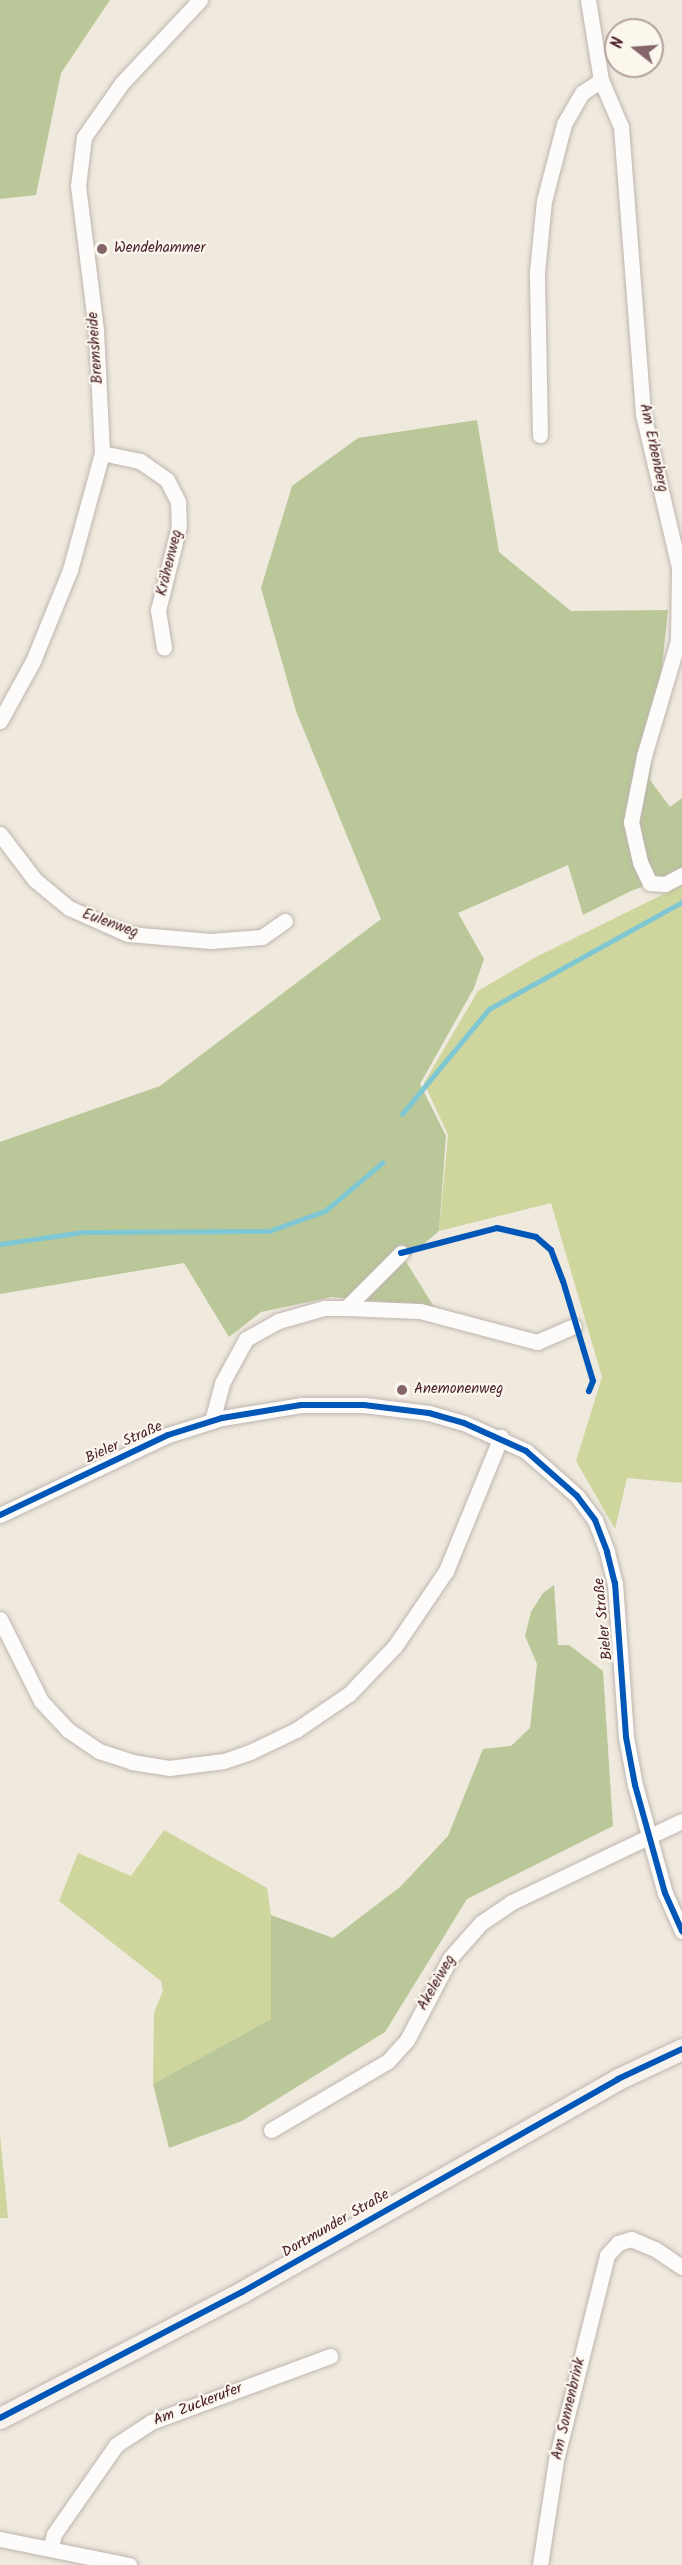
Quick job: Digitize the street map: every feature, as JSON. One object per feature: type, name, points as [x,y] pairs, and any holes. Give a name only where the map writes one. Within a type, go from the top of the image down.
[{"type":"main road","name":"Dortmunder Straße","points":[[0,2418],[242,2292],[618,2079],[682,2049]]},
{"type":"street","name":"Bremsheide","points":[[0,721],[33,661],[70,570],[102,453],[96,330],[78,186],[84,137],[122,83],[200,0]]},
{"type":"street","name":"Am Erbenberg","points":[[588,0],[601,80],[621,127],[643,414],[652,462],[672,524],[681,603],[669,681],[644,756],[631,822],[639,862],[650,883],[665,884],[682,875]]},
{"type":"street","points":[[540,435],[537,272],[544,201],[564,124],[582,93],[601,80]]},
{"type":"street","name":"Krähenweg","points":[[102,453],[140,461],[167,480],[178,502],[180,526],[158,610],[164,648]]},
{"type":"street","name":"Eulenweg","points":[[0,834],[35,880],[69,908],[128,934],[211,941],[262,938],[285,921]]},
{"type":"street","points":[[346,1308],[401,1253]]},
{"type":"street","points":[[212,1421],[222,1383],[246,1339],[278,1321],[324,1308],[420,1311],[537,1342],[574,1326]]},
{"type":"street","name":"Bieler Straße","points":[[0,1515],[124,1454],[212,1421],[301,1406],[364,1405],[429,1413],[501,1437],[543,1462],[568,1485],[595,1520],[607,1552],[615,1583],[626,1737],[647,1838],[682,1931]]},
{"type":"street","points":[[0,1619],[41,1701],[68,1730],[99,1751],[132,1762],[169,1768],[224,1761],[250,1752],[296,1730],[349,1694],[395,1646],[446,1571],[501,1437]]},
{"type":"street","name":"Akeleiweg","points":[[271,2130],[388,2061],[407,2040],[450,1958],[481,1923],[512,1902],[682,1821]]},
{"type":"street","name":"Am Sonnenbrink","points":[[540,2565],[556,2460],[607,2255],[618,2243],[631,2239],[656,2249],[682,2267]]},
{"type":"street","name":"Am Zuckerufer","points":[[51,2546],[54,2534],[116,2445],[151,2422],[330,2356]]},
{"type":"street","points":[[0,2539],[51,2546],[129,2565]]},
{"type":"green space","points":[[0,0],[110,0],[61,73],[36,195],[0,199]]},
{"type":"green space","points":[[477,420],[499,552],[571,611],[668,610],[650,780],[670,807],[682,798],[682,872],[631,891],[583,915],[568,865],[458,913],[484,959],[474,988],[420,1084],[446,1136],[439,1231],[405,1260],[434,1307],[332,1297],[261,1312],[229,1337],[184,1263],[0,1294],[0,1142],[160,1086],[381,919],[296,711],[261,588],[292,486],[358,438]]},
{"type":"green space","points":[[682,885],[682,1483],[627,1478],[615,1529],[576,1461],[602,1377],[551,1203],[439,1231],[448,1135],[424,1083],[478,991],[534,958]]},
{"type":"green space","points":[[554,1585],[558,1645],[569,1645],[603,1671],[613,1826],[467,1899],[385,2032],[242,2121],[169,2148],[153,2084],[271,2019],[271,1915],[333,1938],[400,1887],[448,1836],[483,1749],[511,1746],[530,1728],[537,1664],[525,1636],[531,1612],[543,1593]]},
{"type":"green space","points":[[164,1830],[267,1888],[271,1915],[271,2019],[153,2084],[154,2013],[163,1990],[161,1981],[59,1901],[78,1853],[131,1876]]},
{"type":"green space","points":[[0,2135],[8,2217],[8,2218],[0,2218]]},
{"type":"waterway","points":[[402,1114],[489,1009],[682,902]]},
{"type":"waterway","points":[[0,1244],[83,1232],[269,1231],[325,1211],[382,1163]]},
{"type":"cycle path","points":[[401,1253],[497,1228],[536,1237],[551,1250],[563,1281],[593,1381],[589,1391]]},
{"type":"cycle path","points":[[0,1515],[168,1435],[222,1418],[301,1405],[364,1405],[429,1413],[464,1423],[526,1451],[577,1496],[595,1520],[607,1552],[615,1583],[626,1737],[635,1785],[665,1893],[682,1931]]},
{"type":"cycle path","points":[[0,2418],[242,2292],[618,2079],[682,2049]]},
{"type":"place","name":"Wendehammer","points":[[102,249]]},
{"type":"place","name":"Anemonenweg","points":[[402,1390]]}]
